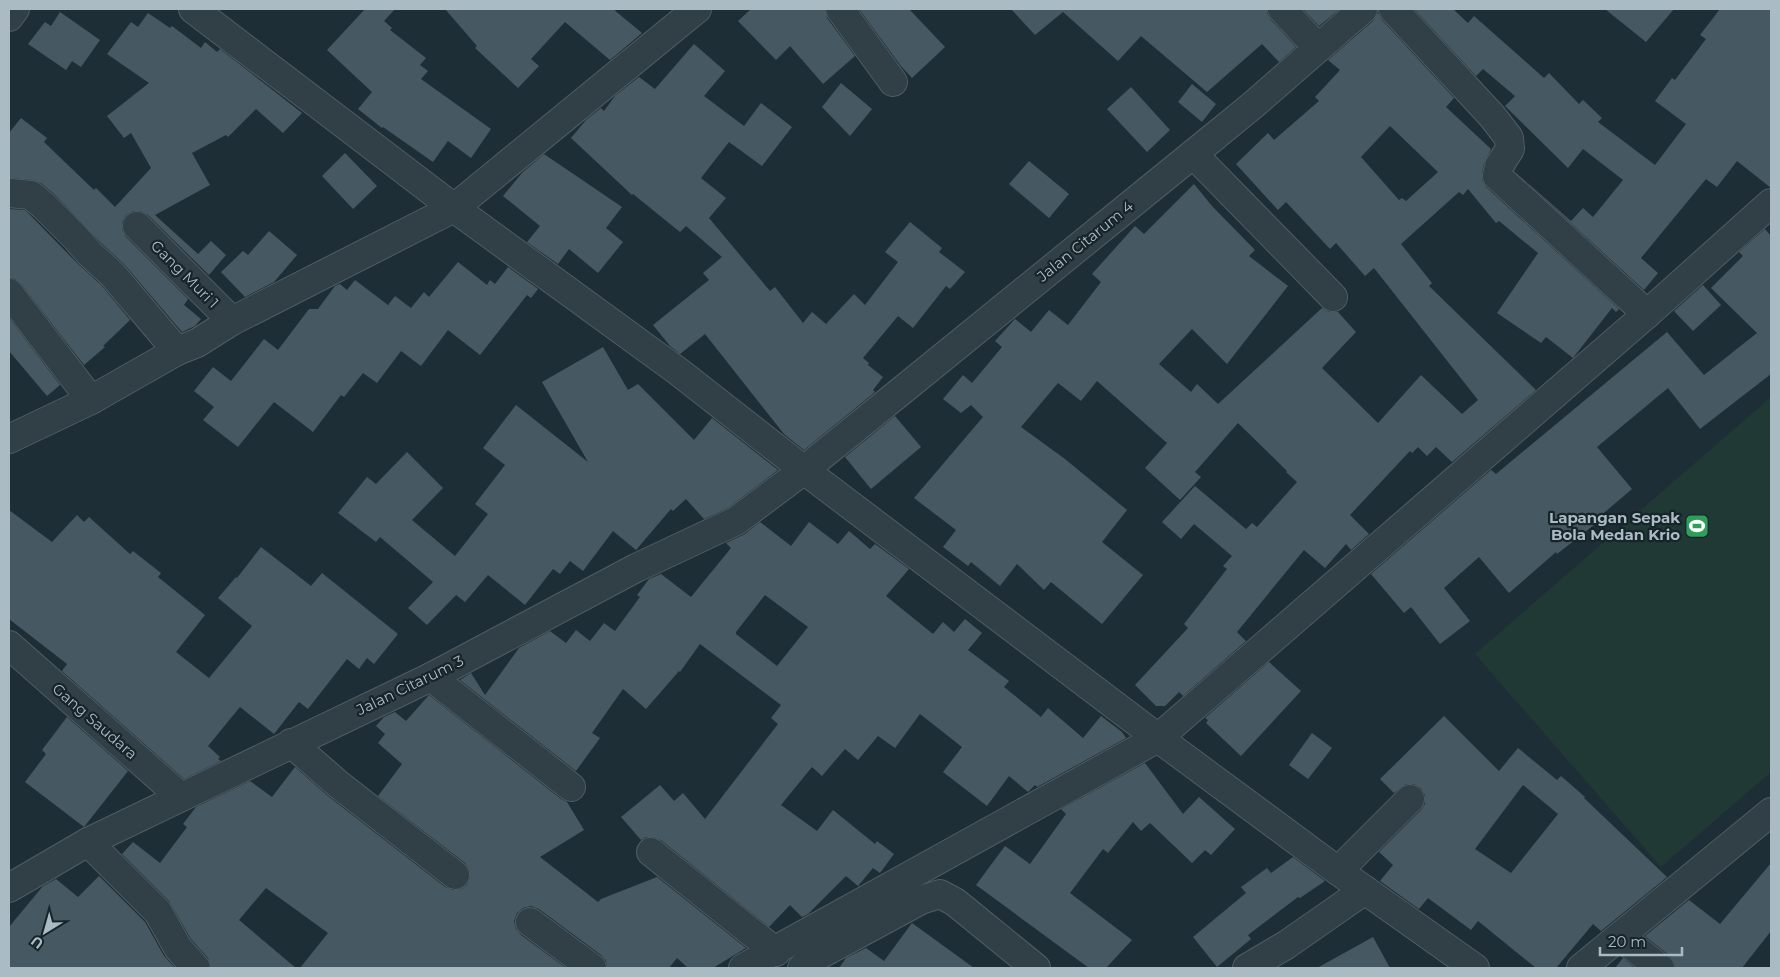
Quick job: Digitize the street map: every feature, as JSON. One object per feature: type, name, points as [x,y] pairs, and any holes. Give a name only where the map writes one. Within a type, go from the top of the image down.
[{"type":"street","points":[[9,17],[15,9]]},
{"type":"street","points":[[194,9],[454,208],[680,372],[804,470],[1158,738],[1338,871],[1476,968]]},
{"type":"street","points":[[9,439],[91,400],[177,351],[197,343],[232,321],[454,208],[697,9]]},
{"type":"street","points":[[840,9],[893,82]]},
{"type":"street","points":[[1282,9],[1318,48]]},
{"type":"street","name":"Jalan Citarum 4","points":[[804,470],[1193,154],[1362,9]]},
{"type":"street","points":[[1392,9],[1492,116],[1509,138],[1510,150],[1499,166],[1497,176],[1647,314]]},
{"type":"street","points":[[1193,154],[1333,297]]},
{"type":"street","points":[[9,193],[31,195],[49,211],[112,274],[177,351]]},
{"type":"street","points":[[743,968],[776,952],[1158,738],[1647,314],[1771,203]]},
{"type":"street","name":"Gang Muri 1","points":[[137,226],[232,321]]},
{"type":"street","points":[[9,293],[91,400]]},
{"type":"street","name":"Jalan Citarum 3","points":[[9,888],[88,842],[431,677],[636,568],[736,521],[804,470]]},
{"type":"street","name":"Gang Saudara","points":[[9,645],[181,797]]},
{"type":"street","points":[[431,677],[571,787]]},
{"type":"street","points":[[291,743],[338,784],[455,874]]},
{"type":"street","points":[[1338,871],[1410,799]]},
{"type":"street","points":[[1581,968],[1771,812]]},
{"type":"street","points":[[88,842],[158,912],[178,948],[196,968]]},
{"type":"street","points":[[651,852],[776,952]]},
{"type":"street","points":[[1247,968],[1286,945],[1365,890]]},
{"type":"street","points":[[802,968],[810,960],[922,900],[940,894],[955,902],[1036,968]]},
{"type":"street","points":[[530,922],[592,968]]},
{"type":"street","points":[[1621,937],[1660,968]]},
{"type":"green space","name":"Lapangan Sepak Bola Medan Krio","points":[[1771,397],[1771,772],[1661,867],[1475,654]]},
{"type":"building","points":[[365,9],[395,9],[384,21],[392,28],[390,30],[426,58],[420,65],[428,71],[421,79],[491,129],[471,158],[448,141],[433,162],[382,128],[358,109],[372,92],[327,50]]},
{"type":"building","points":[[445,9],[613,9],[642,33],[610,60],[565,22],[531,59],[539,66],[518,88],[475,48],[477,46]]},
{"type":"building","points":[[751,9],[825,9],[827,18],[855,56],[823,84],[790,46],[776,60],[738,21]]},
{"type":"building","points":[[859,9],[909,9],[945,47],[912,78]]},
{"type":"building","points":[[1011,9],[1267,9],[1271,20],[1296,47],[1279,62],[1262,44],[1207,92],[1141,36],[1118,61],[1063,12],[1035,35]]},
{"type":"building","points":[[1303,9],[1340,9],[1319,26]]},
{"type":"building","points":[[1414,9],[1453,9],[1468,23],[1474,16],[1544,78],[1549,73],[1579,104],[1583,100],[1602,118],[1598,122],[1655,165],[1686,124],[1655,101],[1672,78],[1675,80],[1706,39],[1700,35],[1720,9],[1771,9],[1771,188],[1737,161],[1717,187],[1706,179],[1641,258],[1658,273],[1644,290],[1514,171],[1571,221],[1583,208],[1593,217],[1623,180],[1583,149],[1568,168],[1505,106],[1515,96],[1483,69],[1476,76]]},
{"type":"building","points":[[1605,9],[1674,9],[1646,42]]},
{"type":"building","points":[[60,12],[100,40],[81,67],[72,61],[66,70],[28,44],[45,22],[51,26]]},
{"type":"building","points":[[148,13],[170,28],[172,26],[201,48],[205,42],[217,52],[220,49],[302,113],[283,133],[256,109],[228,137],[226,135],[192,153],[210,185],[155,215],[198,254],[211,241],[226,255],[209,275],[148,215],[141,211],[133,211],[126,215],[122,222],[122,230],[126,237],[188,299],[184,305],[201,319],[195,326],[182,332],[124,264],[54,194],[41,183],[33,180],[9,178],[9,133],[21,118],[47,138],[44,142],[94,190],[96,188],[115,207],[151,168],[131,133],[124,138],[107,116],[149,83],[107,54],[131,22],[138,27]]},
{"type":"building","points":[[1378,13],[1382,20],[1454,98],[1446,107],[1491,149],[1484,163],[1482,173],[1482,180],[1486,187],[1619,309],[1616,312],[1612,308],[1573,358],[1546,337],[1541,343],[1497,313],[1538,253],[1499,221],[1496,223],[1468,189],[1463,195],[1459,192],[1401,244],[1432,283],[1429,286],[1536,390],[1452,462],[1436,447],[1427,456],[1418,447],[1412,453],[1410,451],[1350,515],[1369,534],[1351,550],[1346,544],[1325,568],[1304,550],[1237,632],[1246,641],[1183,696],[1179,692],[1165,706],[1156,706],[1135,685],[1188,628],[1184,624],[1227,569],[1223,566],[1232,556],[1194,524],[1181,539],[1162,522],[1195,486],[1246,529],[1252,523],[1257,527],[1297,482],[1238,423],[1195,472],[1201,477],[1180,500],[1145,468],[1167,443],[1097,381],[1081,401],[1058,383],[1021,427],[1065,459],[1127,510],[1102,542],[1143,575],[1102,624],[1051,582],[1044,590],[1017,564],[1000,586],[971,562],[968,566],[943,547],[956,530],[914,498],[983,417],[971,405],[961,413],[943,399],[963,375],[972,383],[1002,347],[995,341],[1015,319],[1031,332],[1049,310],[1068,325],[1101,282],[1092,274],[1135,226],[1144,234],[1194,184],[1212,206],[1255,250],[1249,256],[1288,286],[1227,364],[1192,329],[1159,364],[1191,392],[1197,384],[1218,404],[1322,308],[1329,312],[1338,312],[1356,332],[1322,368],[1378,423],[1421,375],[1462,414],[1478,400],[1374,268],[1365,276],[1336,243],[1330,249],[1286,202],[1278,210],[1236,164],[1268,133],[1274,140],[1319,101],[1315,97],[1340,70],[1328,60],[1373,21]],"holes":[[[1390,126],[1438,172],[1406,201],[1402,198],[1399,200],[1361,157]]]},
{"type":"building","points":[[694,44],[725,71],[704,96],[744,126],[761,103],[792,127],[762,166],[729,142],[701,178],[726,198],[709,218],[770,291],[775,287],[803,323],[812,312],[826,324],[854,294],[865,305],[898,262],[885,252],[910,222],[942,248],[939,252],[965,272],[950,289],[946,286],[913,328],[898,316],[863,358],[869,363],[868,365],[883,377],[873,390],[875,392],[804,450],[784,434],[705,334],[680,354],[670,346],[653,325],[709,280],[703,273],[722,257],[686,226],[680,232],[632,195],[571,138],[586,120],[601,108],[604,111],[615,96],[639,77],[655,89]]},
{"type":"building","points":[[841,83],[872,109],[850,136],[822,107]]},
{"type":"building","points":[[1192,84],[1216,104],[1202,122],[1178,102]]},
{"type":"building","points":[[1131,87],[1170,130],[1147,152],[1107,109]]},
{"type":"building","points":[[345,153],[377,186],[353,209],[322,176]]},
{"type":"building","points":[[544,154],[622,207],[606,228],[623,242],[598,273],[569,249],[558,264],[527,242],[540,226],[503,196],[522,173]]},
{"type":"building","points":[[1029,161],[1069,194],[1049,218],[1009,184]]},
{"type":"building","points":[[9,209],[25,210],[101,285],[130,320],[103,346],[105,347],[84,365],[21,284],[15,279],[9,278]]},
{"type":"building","points":[[1765,229],[1771,236],[1771,374],[1700,429],[1668,388],[1597,447],[1632,489],[1592,523],[1594,525],[1557,554],[1556,552],[1509,593],[1479,557],[1444,588],[1470,621],[1440,644],[1411,607],[1404,613],[1371,574],[1491,470],[1496,474],[1667,332],[1704,375],[1757,333],[1711,288],[1743,256],[1739,252]]},
{"type":"building","points":[[269,231],[297,255],[274,282],[245,297],[221,272],[243,251],[248,255]]},
{"type":"building","points":[[458,262],[487,285],[490,280],[495,284],[508,267],[538,289],[531,298],[527,295],[480,355],[448,330],[421,366],[401,351],[377,383],[363,373],[344,397],[341,395],[313,432],[274,402],[238,447],[203,420],[214,407],[194,391],[213,367],[231,381],[264,339],[278,350],[309,309],[318,309],[335,286],[340,284],[347,290],[355,280],[388,305],[395,296],[411,308],[424,292],[429,297]]},
{"type":"building","points":[[1703,285],[1721,305],[1693,331],[1674,311]]},
{"type":"building","points":[[9,318],[60,385],[47,396],[9,351]]},
{"type":"building","points":[[603,347],[628,390],[638,384],[694,440],[712,418],[778,470],[728,508],[704,519],[686,499],[673,511],[671,509],[636,550],[613,531],[583,571],[570,561],[560,574],[553,569],[525,605],[488,575],[465,602],[456,595],[427,625],[408,608],[433,582],[380,537],[376,542],[338,513],[367,477],[376,484],[407,452],[443,488],[412,520],[455,556],[488,514],[475,504],[505,465],[483,448],[516,405],[588,462],[542,382]]},
{"type":"building","points":[[895,416],[921,447],[871,489],[845,457]]},
{"type":"building","points":[[9,510],[52,542],[77,515],[84,522],[89,517],[130,554],[133,551],[161,573],[158,577],[205,615],[176,652],[209,678],[252,626],[218,598],[237,578],[261,547],[311,586],[322,573],[398,634],[374,664],[367,658],[359,669],[347,659],[308,709],[299,702],[274,734],[240,707],[208,746],[220,757],[218,759],[221,761],[184,779],[62,671],[67,664],[9,619]]},
{"type":"building","points":[[760,522],[791,546],[809,522],[838,544],[849,531],[870,549],[875,544],[909,569],[886,596],[933,634],[943,622],[954,632],[965,619],[982,633],[968,650],[1009,681],[1004,687],[1041,717],[1048,708],[1083,738],[1101,716],[1122,732],[1126,738],[1037,787],[1035,785],[1028,792],[1009,776],[987,806],[943,772],[962,747],[920,714],[895,748],[878,736],[858,760],[845,749],[822,776],[812,767],[781,805],[817,831],[833,810],[875,844],[877,841],[894,854],[880,873],[873,868],[858,886],[846,876],[808,914],[802,917],[790,905],[769,927],[661,840],[646,837],[641,840],[621,817],[660,785],[674,801],[683,793],[705,819],[778,724],[771,718],[781,705],[700,644],[680,672],[646,709],[623,689],[592,733],[600,738],[576,771],[460,680],[471,673],[485,695],[519,648],[550,631],[566,643],[576,630],[590,641],[604,623],[615,631],[640,597],[637,595],[649,579],[661,574],[691,597],[731,548],[726,543],[745,534]],"holes":[[[765,595],[808,627],[777,666],[736,634]]]},
{"type":"building","points":[[1269,662],[1301,691],[1241,756],[1206,723],[1208,720],[1205,718]]},
{"type":"building","points":[[429,695],[567,802],[584,830],[540,857],[598,902],[601,899],[657,877],[746,948],[713,968],[688,968],[677,958],[669,968],[607,968],[606,961],[601,955],[539,909],[531,906],[523,908],[517,913],[514,921],[516,929],[521,935],[566,968],[300,968],[328,933],[266,888],[239,920],[296,968],[211,968],[208,958],[191,939],[169,901],[122,854],[133,842],[160,863],[187,827],[183,824],[196,807],[250,781],[272,797],[295,767],[328,796],[445,887],[453,890],[461,889],[467,885],[470,877],[469,869],[465,863],[378,796],[402,764],[378,743],[385,734],[376,726],[384,717],[395,712],[406,721]]},
{"type":"building","points":[[1444,716],[1499,771],[1518,748],[1557,780],[1561,776],[1667,877],[1601,931],[1593,924],[1556,968],[1536,968],[1478,921],[1471,930],[1428,898],[1419,909],[1380,881],[1393,865],[1379,852],[1421,810],[1425,804],[1425,795],[1421,788],[1414,784],[1406,784],[1394,793],[1380,779]],"holes":[[[1523,785],[1558,814],[1511,873],[1475,849]]]},
{"type":"building","points":[[67,717],[128,771],[84,827],[25,782],[46,754],[42,750]]},
{"type":"building","points":[[1312,733],[1332,748],[1308,779],[1289,765]]},
{"type":"building","points":[[1145,763],[1183,814],[1199,797],[1235,829],[1211,855],[1205,850],[1192,863],[1150,823],[1141,831],[1133,822],[1108,853],[1103,849],[1070,893],[1132,940],[1106,968],[1089,968],[976,885],[1005,846],[1030,864],[1066,814],[1061,809]]},
{"type":"building","points":[[1293,857],[1325,881],[1300,898],[1298,897],[1248,935],[1251,939],[1217,967],[1193,937],[1246,893],[1241,887],[1267,868],[1271,873]]},
{"type":"building","points":[[1771,863],[1771,931],[1742,968],[1675,968],[1670,956],[1645,936],[1689,900],[1720,924]]},
{"type":"building","points":[[99,876],[145,922],[164,956],[175,968],[9,968],[9,927],[43,886],[56,879],[78,897]]},
{"type":"building","points":[[912,923],[974,968],[839,968],[846,958],[866,948],[884,961]]},
{"type":"building","points":[[1373,937],[1390,968],[1317,968]]},
{"type":"building","points":[[1623,958],[1635,968],[1615,968]]},
{"type":"place","name":"Lapangan Sepak Bola Medan Krio","points":[[1697,526]]}]
